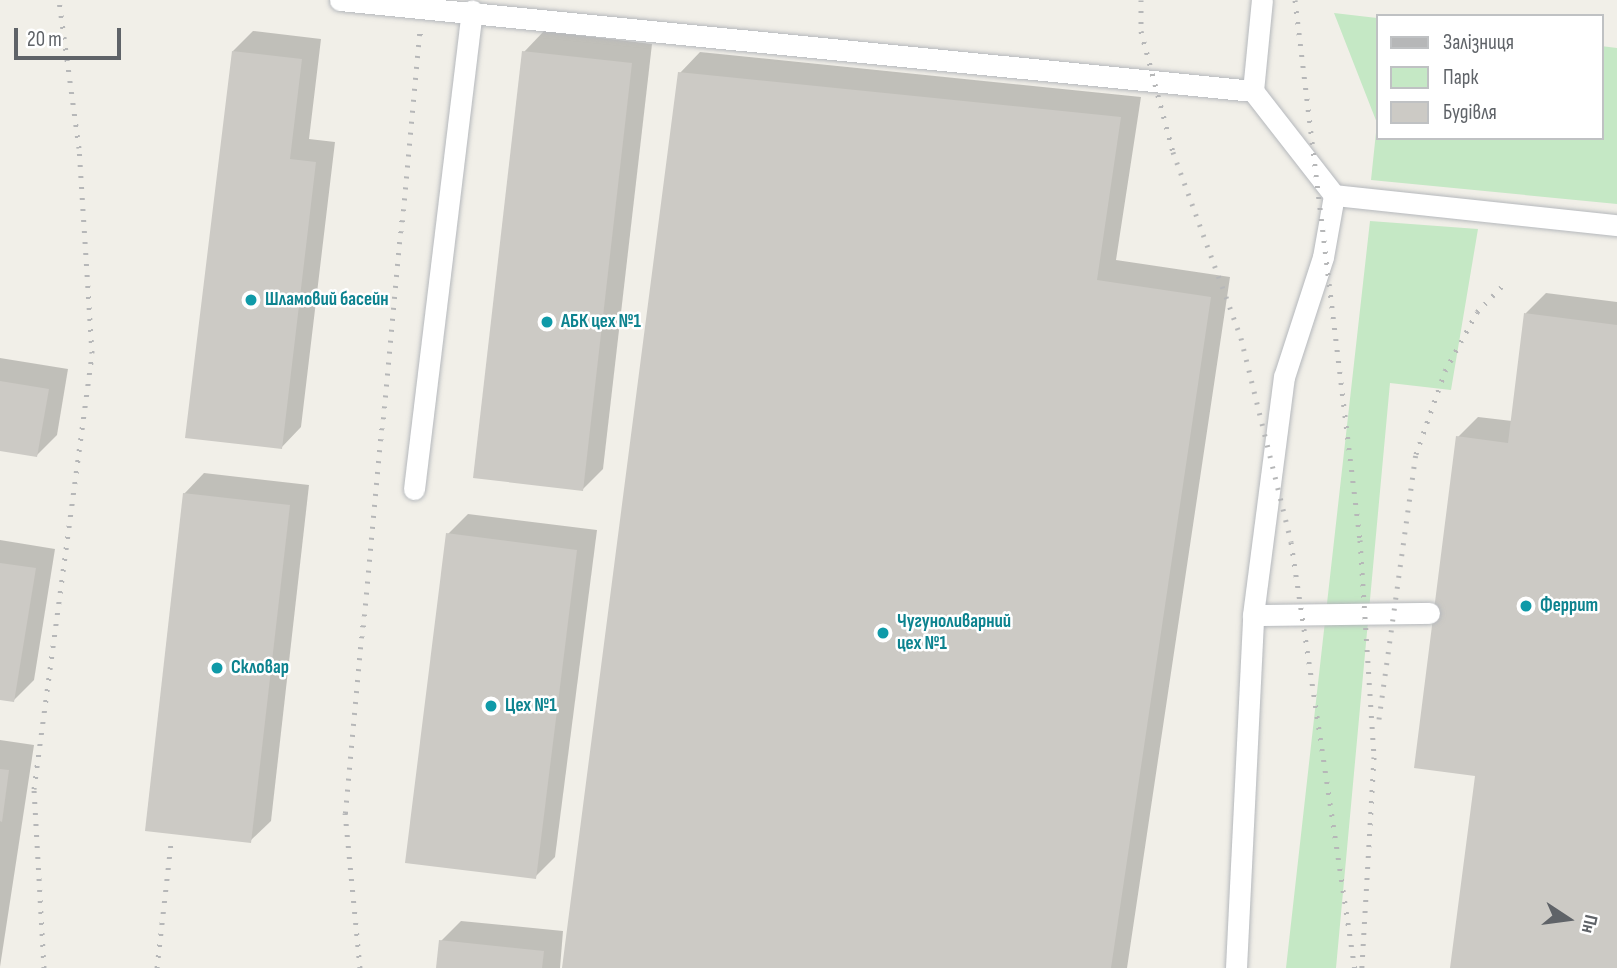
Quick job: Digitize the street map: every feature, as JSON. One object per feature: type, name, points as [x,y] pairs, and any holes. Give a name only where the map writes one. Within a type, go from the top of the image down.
[{"type":"lane","points":[[340,0],[472,10],[677,37],[1253,91]]},
{"type":"lane","points":[[1262,0],[1253,91],[1334,195],[1617,225]]},
{"type":"lane","points":[[414,489],[472,10]]},
{"type":"lane","points":[[1236,968],[1253,615],[1284,377],[1323,257],[1334,195]]},
{"type":"lane","points":[[1253,615],[1429,613]]},
{"type":"green space","points":[[1334,13],[1376,18],[1376,120]]},
{"type":"green space","points":[[1603,46],[1617,48],[1617,204],[1371,180],[1376,132],[1376,140],[1603,140]]},
{"type":"green space","points":[[1370,221],[1478,229],[1451,390],[1390,383],[1336,968],[1286,968]]},
{"type":"building","name":"Шламовий басейн","points":[[232,51],[302,59],[290,159],[316,162],[282,449],[185,438]]},
{"type":"building","name":"АБК цех №1","points":[[522,51],[632,63],[583,491],[473,478]]},
{"type":"building","name":"Чугуноливарний цех №1","points":[[678,72],[1121,117],[1097,280],[1211,297],[1111,968],[562,968]]},
{"type":"building","name":"Феррит","points":[[1524,313],[1617,325],[1617,968],[1450,968],[1475,776],[1414,768],[1456,436],[1508,443]]},
{"type":"building","points":[[0,381],[49,389],[37,457],[0,451]]},
{"type":"building","name":"Скловар","points":[[183,493],[290,505],[251,843],[145,831]]},
{"type":"building","name":"Цех №1","points":[[446,533],[577,550],[536,879],[405,863]]},
{"type":"building","points":[[0,563],[36,568],[14,702],[0,700]]},
{"type":"building","points":[[0,769],[9,770],[2,822],[0,821]]},
{"type":"building","points":[[439,940],[544,951],[542,968],[436,968]]},
{"type":"railway","points":[[44,968],[34,789],[92,353],[79,148],[59,0]]},
{"type":"railway","points":[[1141,0],[1141,31],[1173,152],[1241,338],[1291,542],[1355,968]]},
{"type":"railway","points":[[1295,0],[1360,540],[1374,757],[1362,968]]},
{"type":"railway","points":[[360,968],[345,813],[420,34]]},
{"type":"railway","points":[[1379,719],[1416,454],[1445,371],[1477,312],[1503,285]]},
{"type":"railway","points":[[157,968],[171,844]]},
{"type":"place","name":"Шламовий басейн","points":[[251,300]]},
{"type":"place","name":"АБК цех №1","points":[[547,322]]},
{"type":"place","name":"Феррит","points":[[1526,606]]},
{"type":"place","name":"Чугуноливарний цех №1","points":[[883,633]]},
{"type":"place","name":"Скловар","points":[[217,668]]},
{"type":"place","name":"Цех №1","points":[[491,706]]}]
